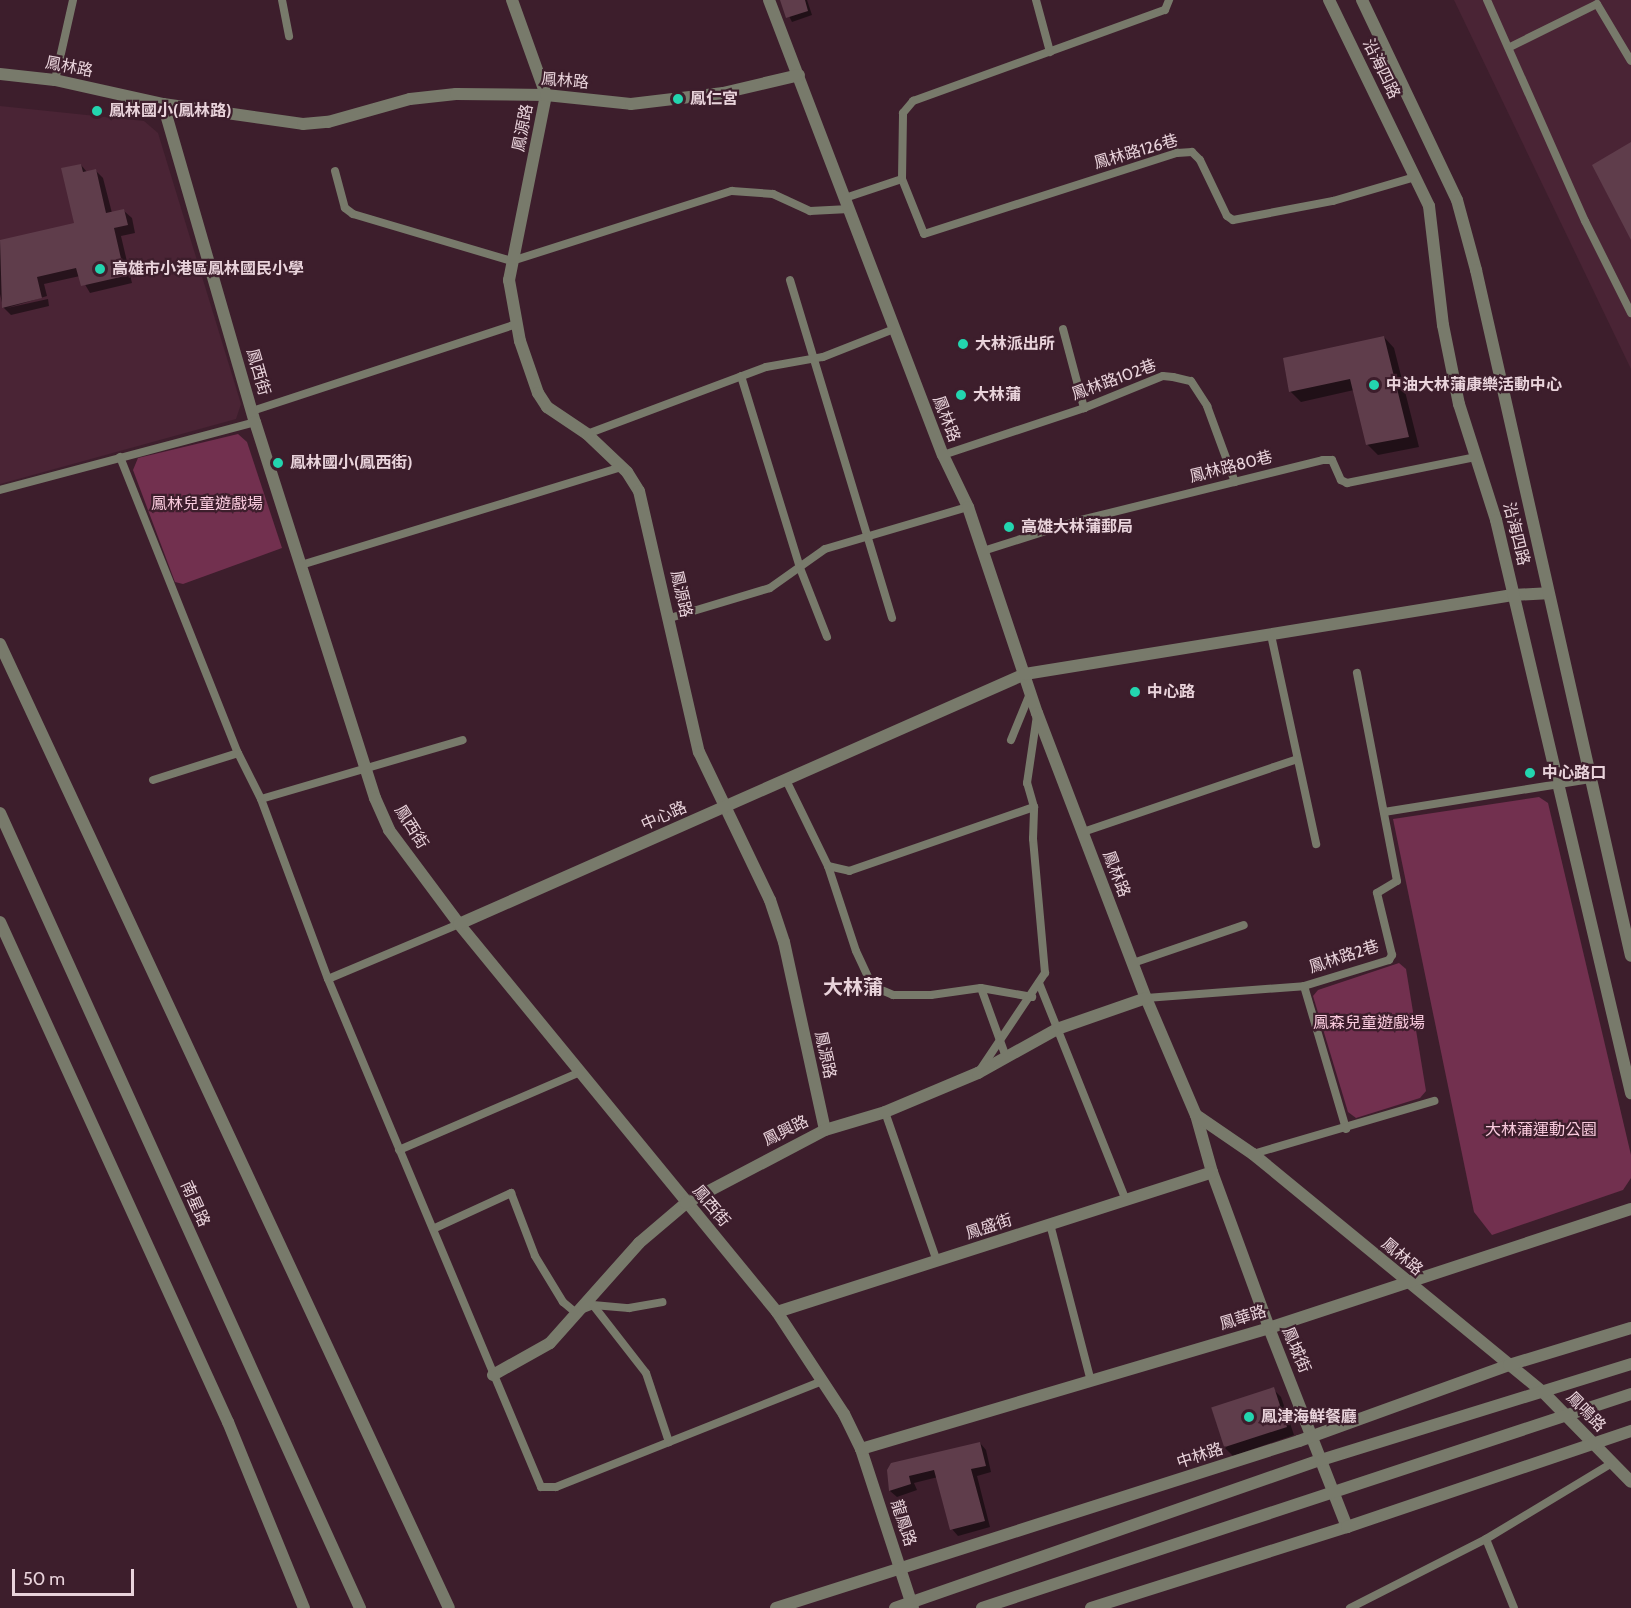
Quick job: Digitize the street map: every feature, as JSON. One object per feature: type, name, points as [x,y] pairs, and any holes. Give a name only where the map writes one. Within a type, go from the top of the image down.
[{"type":"street","points":[[512,0],[546,95]]},
{"type":"street","points":[[770,0],[799,75]]},
{"type":"street","name":"沿海四路","points":[[1329,0],[1429,206],[1443,325],[1459,404],[1497,520],[1631,1093]]},
{"type":"street","name":"沿海四路","points":[[1362,0],[1457,200],[1476,270],[1547,593],[1631,956]]},
{"type":"street","name":"鳳林路","points":[[0,74],[55,80],[163,104],[303,124],[328,122],[410,99],[456,94],[546,95],[631,104],[723,93],[799,75],[943,455],[968,507],[1037,713],[1146,998],[1196,1115],[1253,1154],[1407,1283],[1542,1391]]},
{"type":"street","name":"鳳源路","points":[[546,95],[512,261],[509,296],[516,324],[538,393],[547,408],[587,434],[622,467],[639,491],[699,752],[770,900],[784,942],[825,1131]]},
{"type":"street","name":"鳳西街","points":[[163,104],[254,417],[365,768],[389,830],[459,924],[777,1312],[822,1381],[861,1449]]},
{"type":"street","name":"中心路","points":[[459,924],[1025,675],[1513,595],[1547,593]]},
{"type":"street","points":[[0,644],[449,1608]]},
{"type":"street","name":"南星路","points":[[0,813],[360,1608]]},
{"type":"street","points":[[0,922],[228,1422],[304,1608]]},
{"type":"street","name":"鳳興路","points":[[492,1376],[537,1353],[639,1244],[686,1203],[825,1131],[885,1112],[978,1072],[1057,1029],[1146,998]]},
{"type":"street","name":"鳳城街","points":[[1196,1115],[1212,1172],[1269,1328],[1314,1437],[1347,1527]]},
{"type":"street","name":"鳳盛街","points":[[777,1312],[1212,1172]]},
{"type":"street","name":"鳳華路","points":[[861,1449],[1269,1328],[1631,1209]]},
{"type":"street","name":"中林路","points":[[776,1608],[1314,1437],[1509,1365],[1631,1328]]},
{"type":"street","points":[[895,1608],[912,1605],[1321,1460],[1631,1364]]},
{"type":"street","name":"鳳鳴路","points":[[1542,1391],[1631,1482]]},
{"type":"street","points":[[982,1608],[1566,1413],[1631,1394]]},
{"type":"street","points":[[1091,1608],[1347,1527],[1592,1442],[1631,1431]]},
{"type":"street","name":"龍鳳路","points":[[861,1449],[912,1605]]},
{"type":"lane","points":[[55,80],[73,0]]},
{"type":"lane","points":[[282,0],[289,36]]},
{"type":"lane","points":[[1036,0],[1050,51]]},
{"type":"lane","points":[[334,171],[345,208],[353,214],[512,261],[732,191],[773,194],[810,210],[847,203],[902,179],[905,107],[1165,10],[1169,0]]},
{"type":"lane","points":[[1488,0],[1585,221],[1631,313]]},
{"type":"lane","points":[[1510,47],[1597,4],[1631,61]]},
{"type":"lane","name":"鳳林路126巷","points":[[902,179],[924,234],[1177,153],[1192,152],[1200,160],[1227,216],[1233,220],[1332,201],[1415,177]]},
{"type":"lane","points":[[790,280],[892,618]]},
{"type":"lane","points":[[0,490],[254,417],[516,324]]},
{"type":"lane","points":[[587,434],[784,361],[814,358],[894,329]]},
{"type":"lane","points":[[1063,329],[1084,408]]},
{"type":"lane","points":[[741,376],[800,568],[828,637]]},
{"type":"lane","name":"鳳林路102巷","points":[[943,455],[1084,408],[1163,376],[1191,381],[1207,406],[1235,482]]},
{"type":"lane","points":[[120,457],[238,753],[261,799],[328,979],[399,1150],[435,1228],[492,1376],[535,1479],[546,1489],[822,1381]]},
{"type":"lane","name":"鳳林路80巷","points":[[983,550],[1077,521],[1323,460],[1332,460],[1341,480],[1347,483],[1476,457]]},
{"type":"lane","points":[[301,565],[622,467]]},
{"type":"lane","points":[[670,618],[770,588],[825,549],[968,507]]},
{"type":"lane","points":[[1271,635],[1316,844]]},
{"type":"lane","name":"鳳林路2巷","points":[[1146,998],[1304,986],[1389,960],[1392,956],[1377,893],[1397,881],[1357,673]]},
{"type":"lane","points":[[1011,740],[1030,691]]},
{"type":"lane","points":[[978,1072],[1032,997],[1045,973],[1033,838],[1034,807],[1027,783],[1037,713]]},
{"type":"lane","points":[[261,799],[463,740]]},
{"type":"lane","points":[[153,780],[238,753]]},
{"type":"lane","points":[[1083,832],[1298,759]]},
{"type":"lane","points":[[1384,812],[1558,786],[1590,779]]},
{"type":"lane","points":[[786,780],[828,866],[856,951],[872,986],[903,995],[981,988],[1032,997]]},
{"type":"lane","points":[[828,866],[849,871],[1034,807]]},
{"type":"lane","points":[[328,979],[459,924]]},
{"type":"lane","points":[[1133,963],[1244,925]]},
{"type":"lane","points":[[1039,983],[1126,1200]]},
{"type":"lane","points":[[1304,986],[1346,1129]]},
{"type":"lane","points":[[981,988],[1006,1057]]},
{"type":"lane","points":[[399,1150],[580,1072]]},
{"type":"lane","points":[[1253,1154],[1346,1129],[1434,1101]]},
{"type":"lane","points":[[885,1112],[937,1261]]},
{"type":"lane","points":[[435,1228],[512,1193],[535,1256],[563,1302],[574,1312],[593,1305],[629,1308],[662,1302]]},
{"type":"lane","points":[[1050,1224],[1091,1381]]},
{"type":"lane","points":[[593,1305],[646,1373],[669,1442]]},
{"type":"lane","points":[[1350,1608],[1486,1539],[1612,1463]]},
{"type":"lane","points":[[1486,1539],[1514,1608]]},
{"type":"shaded area","points":[[1454,0],[1631,0],[1631,369]]},
{"type":"shaded area","name":"高雄市小港區鳳林國民小學","points":[[0,106],[144,121],[158,133],[241,404],[236,419],[0,484]]},
{"type":"green space","name":"鳳林兒童遊戲場","points":[[238,434],[247,442],[282,548],[183,584],[175,582],[133,470],[138,458]]},
{"type":"green space","name":"大林蒲運動公園","points":[[1539,797],[1548,803],[1631,1155],[1631,1178],[1623,1190],[1492,1235],[1474,1212],[1393,819]]},
{"type":"green space","name":"鳳森兒童遊戲場","points":[[1399,963],[1406,969],[1426,1091],[1420,1098],[1356,1118],[1348,1112],[1313,996],[1318,990]]},
{"type":"building","points":[[780,0],[805,0],[808,11],[786,18]]},
{"type":"building","points":[[1631,142],[1631,240],[1592,165]]},
{"type":"building","points":[[81,164],[83,172],[96,169],[106,213],[124,209],[128,225],[114,228],[125,276],[81,286],[76,268],[37,277],[42,298],[2,308],[0,240],[74,223],[61,168]]},
{"type":"building","name":"中油大林蒲康樂活動中心","points":[[1384,336],[1409,437],[1366,445],[1350,379],[1289,392],[1283,358]]},
{"type":"building","name":"鳳津海鮮餐廳","points":[[1274,1387],[1287,1427],[1224,1447],[1211,1407]]},
{"type":"building","points":[[980,1442],[986,1466],[971,1469],[985,1521],[950,1530],[934,1470],[909,1476],[911,1484],[889,1491],[887,1470],[891,1463]]},
{"type":"place","name":"鳳仁宮","points":[[678,99]]},
{"type":"place","name":"鳳林國小(鳳林路)","points":[[97,111]]},
{"type":"place","name":"高雄市小港區鳳林國民小學","points":[[100,269]]},
{"type":"place","name":"大林派出所","points":[[963,344]]},
{"type":"place","name":"中油大林蒲康樂活動中心","points":[[1374,385]]},
{"type":"place","name":"大林蒲","points":[[961,395]]},
{"type":"place","name":"鳳林國小(鳳西街)","points":[[278,463]]},
{"type":"place","name":"高雄大林蒲郵局","points":[[1009,527]]},
{"type":"place","name":"中心路","points":[[1135,692]]},
{"type":"place","name":"中心路口","points":[[1530,773]]},
{"type":"place","name":"鳳津海鮮餐廳","points":[[1249,1417]]},
{"type":"district","name":"大林蒲","points":[[853,987]]}]
